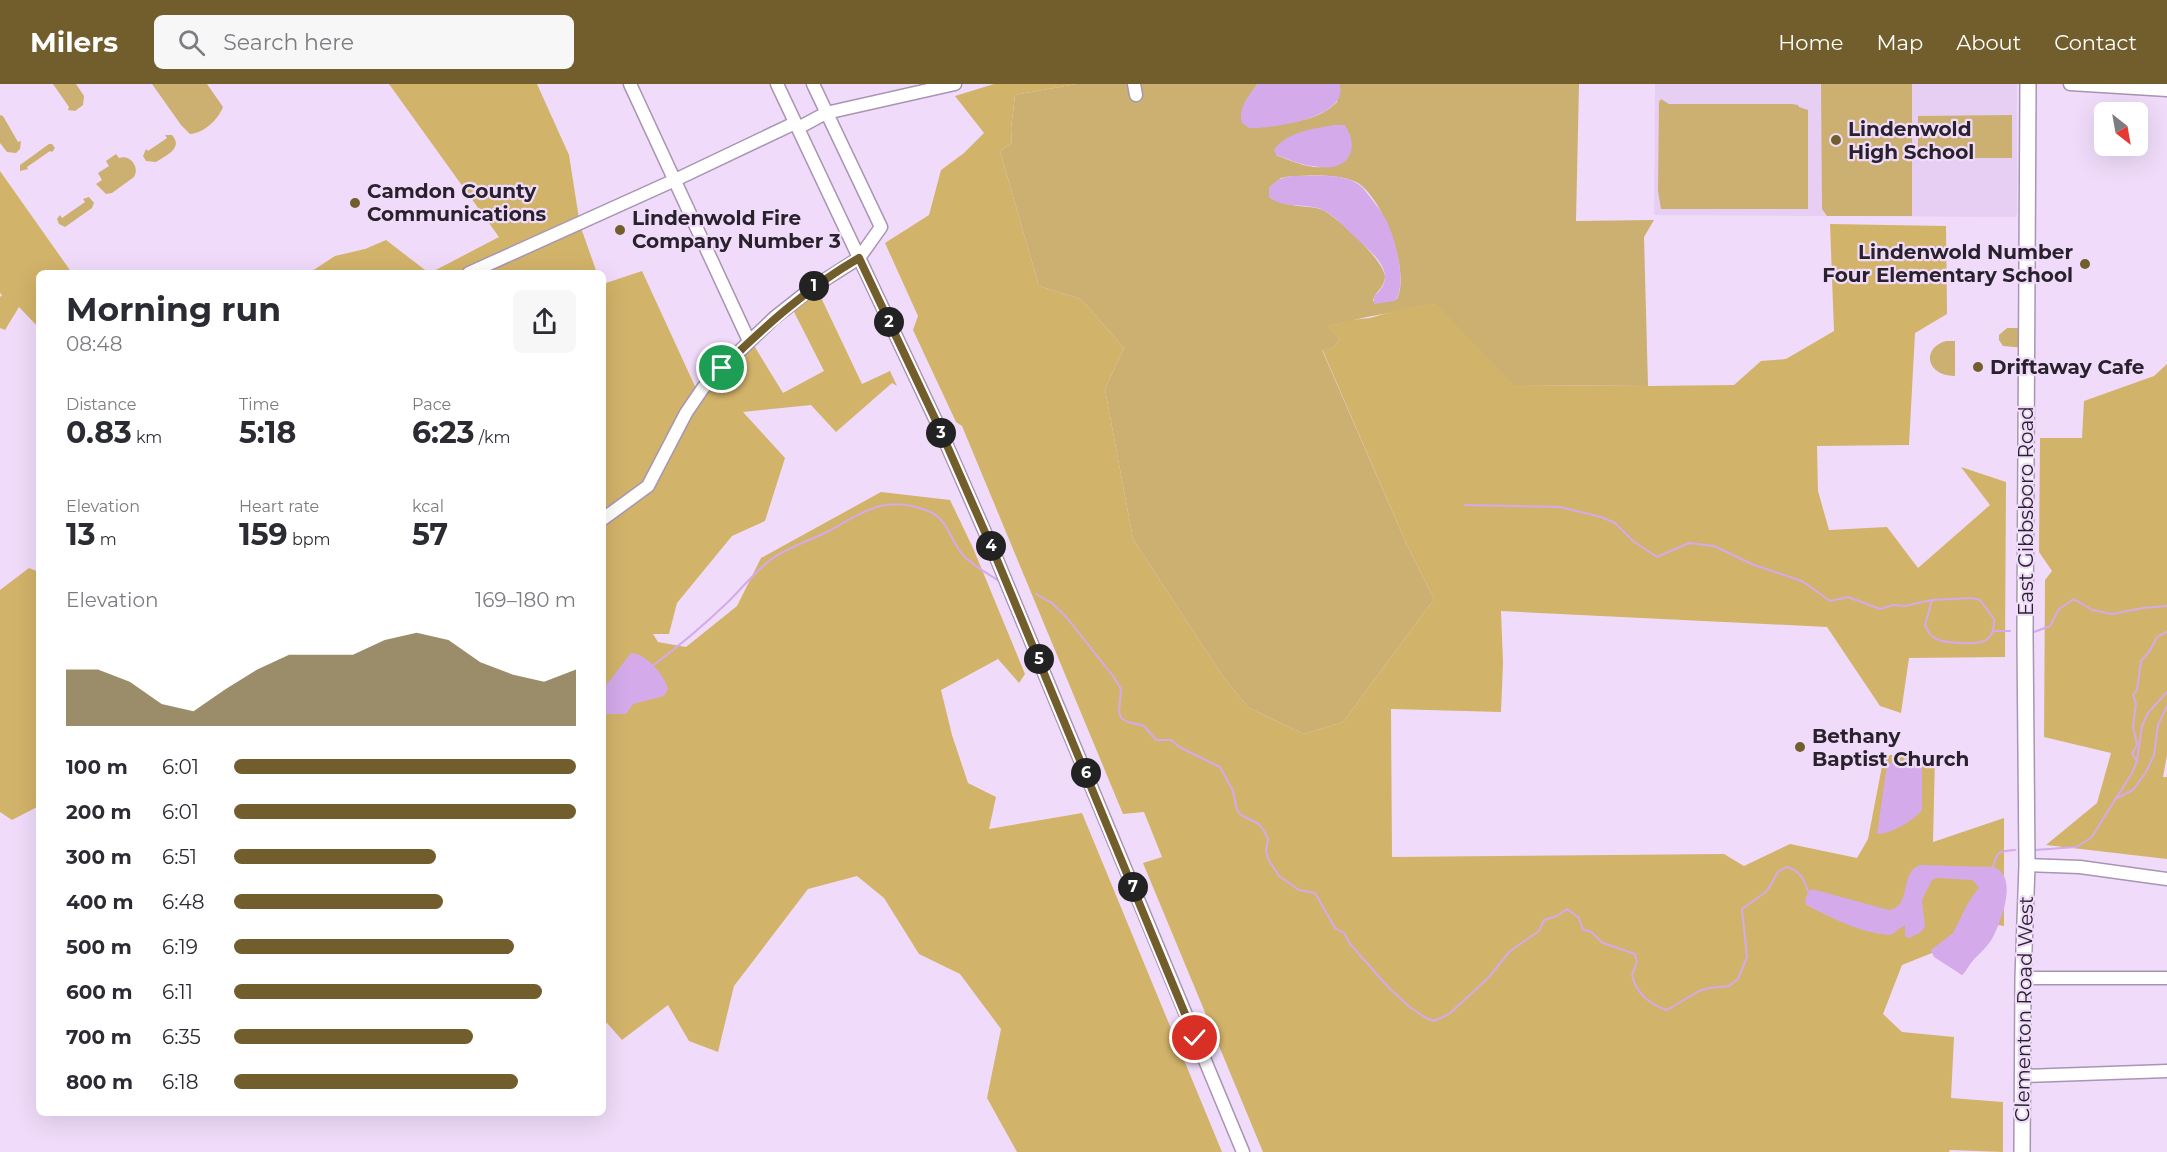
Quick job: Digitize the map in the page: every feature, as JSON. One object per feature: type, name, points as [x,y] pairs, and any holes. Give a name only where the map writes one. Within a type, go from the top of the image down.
[{"type":"main road","name":"East Gibbsboro Road","points":[[2027,865],[2025,595],[2028,84]]},
{"type":"main road","name":"Clementon Road West","points":[[2022,1152],[2023,978],[2027,865]]},
{"type":"street","points":[[630,84],[749,341]]},
{"type":"street","points":[[777,84],[938,425],[990,544],[1243,1152]]},
{"type":"street","points":[[606,517],[648,486],[686,413],[703,388],[749,341],[812,288],[859,258],[881,227],[813,84]]},
{"type":"street","points":[[476,270],[826,113],[955,84]]},
{"type":"street","points":[[2070,84],[2167,90]]},
{"type":"street","points":[[2027,865],[2080,867],[2167,879]]},
{"type":"street","points":[[2023,978],[2167,978]]},
{"type":"street","points":[[2023,1076],[2167,1071]]},
{"type":"shaded area","points":[[53,84],[76,84],[84,96],[83,105],[75,111],[68,110],[69,107]]},
{"type":"shaded area","points":[[152,84],[207,84],[223,107],[218,117],[210,125],[190,134]]},
{"type":"shaded area","points":[[389,84],[537,84],[569,155],[580,225],[596,270],[436,270],[499,237]]},
{"type":"shaded area","points":[[994,84],[1076,84],[1015,95],[1011,129],[1012,143],[1000,151],[1039,286],[1081,299],[1124,348],[1105,389],[1133,539],[1224,678],[1249,708],[1304,734],[1343,722],[1434,599],[1406,543],[1322,349],[1333,348],[1340,339],[1326,327],[1416,305],[1436,304],[1514,385],[1734,385],[1761,361],[1786,359],[1834,331],[1830,224],[1946,226],[1947,314],[1915,333],[1909,445],[1817,446],[1818,491],[1829,530],[1887,527],[1918,568],[1990,505],[1961,467],[2006,482],[2005,657],[1909,658],[1901,713],[1880,706],[1827,627],[1501,611],[1503,663],[1501,712],[1391,709],[1392,857],[1724,854],[1744,866],[1790,844],[1857,858],[1868,839],[1883,761],[1890,755],[1935,756],[1933,842],[2004,818],[2004,926],[1998,925],[1962,975],[1932,953],[1902,965],[1883,1014],[1902,1032],[1954,1037],[1951,1098],[2003,1102],[2003,1152],[1950,1150],[1949,1152],[1263,1152],[1143,863],[1162,857],[1144,812],[1123,814],[962,426],[956,422],[913,330],[918,316],[885,243],[929,215],[941,170],[964,153],[984,133],[955,96]]},
{"type":"shaded area","points":[[1076,84],[1258,84],[1253,90],[1253,128],[1298,121],[1329,109],[1337,102],[1340,84],[1579,84],[1576,221],[1654,220],[1644,237],[1648,386],[1513,385],[1435,304],[1327,327],[1340,339],[1333,348],[1322,350],[1406,543],[1434,599],[1343,722],[1304,734],[1249,708],[1224,678],[1133,539],[1105,389],[1124,348],[1081,299],[1039,286],[1000,151],[1012,143],[1011,129],[1015,95]],"holes":[[[1335,125],[1345,125],[1347,158],[1338,163],[1312,167],[1276,155],[1287,138]],[[1291,176],[1341,177],[1356,182],[1366,190],[1392,235],[1400,271],[1397,299],[1373,301],[1385,277],[1377,261],[1360,240],[1323,210],[1294,206],[1269,188],[1281,178]]]},
{"type":"shaded area","points":[[1258,84],[1340,84],[1340,91],[1336,102],[1320,114],[1282,125],[1249,128],[1242,123],[1242,108]]},
{"type":"shaded area","name":"Lindenwold High School","points":[[1655,84],[2017,84],[2017,214],[2015,217],[1654,215]]},
{"type":"shaded area","points":[[1821,84],[1912,84],[1912,216],[1827,216],[1822,209]]},
{"type":"shaded area","points":[[1661,99],[1669,104],[1792,104],[1808,110],[1808,209],[1661,209],[1658,191],[1659,102]]},
{"type":"shaded area","points":[[0,115],[3,116],[18,142],[21,141],[20,149],[16,153],[7,152],[0,143]]},
{"type":"shaded area","points":[[2012,115],[2012,158],[1918,158],[1918,116]]},
{"type":"shaded area","points":[[1345,125],[1349,131],[1352,144],[1346,161],[1331,167],[1317,167],[1276,155],[1274,150],[1279,144],[1293,135],[1310,129]]},
{"type":"shaded area","points":[[165,135],[172,135],[176,144],[175,148],[156,162],[146,161],[143,156],[146,149],[148,151],[167,138]]},
{"type":"shaded area","points":[[49,144],[55,148],[52,152],[50,151],[27,167],[28,169],[20,171],[20,165]]},
{"type":"shaded area","points":[[116,154],[119,158],[127,158],[133,162],[136,173],[112,193],[106,194],[96,184],[102,180],[98,173],[109,166],[106,161]]},
{"type":"shaded area","points":[[0,171],[70,270],[36,270],[36,325],[19,307],[5,330],[0,328],[0,297],[2,295],[0,293]]},
{"type":"shaded area","points":[[1291,176],[1339,177],[1348,179],[1363,188],[1385,218],[1393,236],[1400,272],[1399,294],[1395,301],[1374,304],[1374,296],[1382,288],[1385,280],[1381,264],[1336,219],[1323,210],[1309,206],[1288,205],[1269,197],[1269,188],[1272,185]]},
{"type":"shaded area","points":[[89,197],[94,203],[92,208],[65,227],[59,224],[57,219],[60,215],[62,218],[85,202],[83,199]]},
{"type":"shaded area","points":[[386,240],[425,270],[314,270],[335,256],[365,249]]},
{"type":"shaded area","points":[[642,271],[699,395],[750,339],[783,393],[824,371],[790,304],[816,287],[862,384],[890,371],[897,386],[892,383],[836,432],[811,405],[743,412],[785,458],[765,521],[732,536],[677,603],[669,634],[653,634],[658,642],[686,647],[737,606],[761,558],[881,492],[950,500],[973,548],[1025,674],[1019,683],[998,659],[941,690],[952,735],[968,783],[996,797],[989,829],[1082,813],[1222,1152],[1017,1152],[987,1098],[1001,1029],[960,974],[919,954],[884,898],[857,876],[808,889],[734,986],[718,1052],[689,1041],[668,1005],[622,1040],[606,1023],[606,283]]},
{"type":"shaded area","points":[[2007,328],[2026,328],[2026,348],[2003,346],[1999,335]]},
{"type":"shaded area","points":[[1946,341],[1955,341],[1955,376],[1938,372],[1930,361],[1933,349]]},
{"type":"shaded area","points":[[2167,364],[2167,755],[2163,777],[2167,777],[2167,859],[2046,845],[2097,803],[2111,753],[2044,737],[2045,580],[2052,571],[2039,552],[2040,438],[2082,438],[2084,401],[2154,376]]},
{"type":"shaded area","points":[[29,568],[36,571],[36,808],[12,820],[0,812],[0,590]]},
{"type":"shaded area","points":[[631,653],[642,657],[654,666],[663,677],[668,689],[664,696],[633,704],[626,714],[606,714],[606,685]]},
{"type":"shaded area","points":[[1892,762],[1920,762],[1922,810],[1901,826],[1889,832],[1877,834],[1887,765]]},
{"type":"shaded area","points":[[1920,865],[1994,867],[2006,880],[2006,900],[1996,931],[1990,943],[1962,975],[1934,957],[1931,950],[1953,933],[1979,887],[1972,880],[1937,878],[1932,880],[1922,900],[1925,927],[1921,932],[1909,938],[1905,936],[1905,925],[1891,935],[1880,934],[1847,924],[1806,905],[1806,896],[1812,889],[1889,910],[1901,903],[1910,875]]},
{"type":"waterway","points":[[651,667],[710,619],[770,560],[877,507],[901,504],[914,506],[935,515],[941,519],[964,556],[1001,582]]},
{"type":"waterway","points":[[1465,505],[1560,507],[1601,517],[1615,523],[1633,541],[1657,557],[1689,543],[1714,546],[1754,565],[1802,581],[1830,601],[1848,597],[1880,609],[1932,600],[1972,598],[1980,600],[1994,619],[1992,633],[1985,640],[1975,643],[1950,642],[1935,638],[1925,625],[1932,600]]},
{"type":"waterway","points":[[1036,594],[1052,603],[1067,618],[1113,676],[1121,689],[1119,712],[1121,718],[1144,726],[1156,740],[1171,740],[1181,748],[1220,767],[1233,791],[1237,810],[1241,815],[1259,824],[1264,831],[1268,839],[1266,851],[1268,859],[1279,876],[1299,890],[1315,893],[1335,928],[1344,933],[1350,944],[1390,989],[1426,1018],[1434,1021],[1449,1014],[1489,977],[1510,951],[1539,931],[1544,920],[1557,916],[1567,909],[1579,918],[1583,930],[1590,931],[1603,943],[1635,954],[1637,962],[1632,975],[1640,993],[1655,1005],[1667,1010],[1699,991],[1729,986],[1738,979],[1747,957],[1742,909],[1767,891],[1778,872],[1786,867],[1796,871],[1802,878],[1810,896]]},
{"type":"waterway","points":[[2034,632],[2050,626],[2059,609],[2074,599],[2092,610],[2112,614],[2167,606]]},
{"type":"waterway","points":[[1993,631],[2010,631]]},
{"type":"waterway","points":[[2137,761],[2132,754],[2137,745],[2133,726],[2136,704],[2133,695],[2137,690],[2141,661],[2157,637],[2167,632]]},
{"type":"waterway","points":[[2035,850],[2076,847],[2091,838],[2132,773],[2137,761],[2142,726],[2148,713],[2167,692]]},
{"type":"waterway","points":[[2115,799],[2133,790],[2146,772],[2154,755],[2158,725],[2167,706]]},
{"type":"waterway","points":[[1992,869],[1998,854],[2015,850]]},
{"type":"place","name":"Lindenwold High School","points":[[1836,140]]},
{"type":"place","name":"Camdon County Communications","points":[[355,203]]},
{"type":"place","name":"Lindenwold Fire Company Number 3","points":[[620,230]]},
{"type":"place","name":"Lindenwold Number Four Elementary School","points":[[2085,264]]},
{"type":"place","name":"Driftaway Cafe","points":[[1978,367]]},
{"type":"place","name":"Bethany Baptist Church","points":[[1800,747]]},
{"type":"route","points":[[722,368],[774,318],[812,288],[859,258],[938,425],[995,555],[1195,1038]]}]
